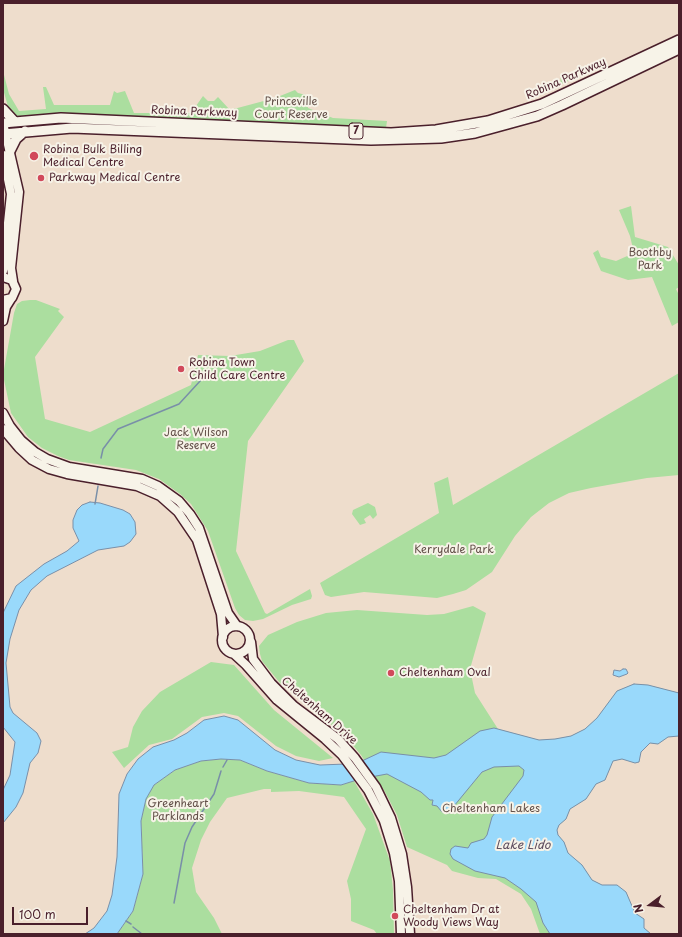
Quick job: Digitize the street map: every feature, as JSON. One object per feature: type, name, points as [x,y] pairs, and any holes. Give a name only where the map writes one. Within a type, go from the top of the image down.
[{"type":"main road","name":"Robina Parkway","points":[[3,123],[61,118],[391,132],[436,130],[488,121],[536,106],[567,94],[679,40]]},
{"type":"main road","name":"Robina Parkway","points":[[4,133],[72,128],[371,140],[441,138],[475,133],[536,116],[679,49]]},
{"type":"main road","points":[[3,109],[15,122]]},
{"type":"main road","points":[[3,123],[11,194],[3,271]]},
{"type":"main road","points":[[6,153],[16,139],[25,131]]},
{"type":"main road","points":[[3,321],[7,300],[16,290],[11,265],[19,192],[6,153]]},
{"type":"main road","points":[[3,277],[13,281]]},
{"type":"main road","points":[[3,413],[10,426],[21,440],[35,452],[47,459],[69,467],[142,479],[158,486],[179,502],[199,528],[228,613],[237,626],[247,631],[251,642],[245,652],[234,654],[225,649],[221,614],[196,540],[188,525],[176,509],[160,496],[137,486],[67,474],[49,468],[32,460],[18,448],[3,429]]},
{"type":"main road","points":[[223,637],[227,630],[237,626]]},
{"type":"main road","name":"Cheltenham Drive","points":[[251,642],[253,659],[271,683],[286,699],[327,730],[350,752],[376,787],[391,818],[402,854],[407,886],[410,934]]},
{"type":"main road","name":"Cheltenham Drive","points":[[234,654],[246,665],[277,700],[325,739],[342,755],[368,790],[384,821],[394,853],[399,881],[401,934]]},
{"type":"green space","name":"Princeville Court Reserve","points":[[3,71],[9,94],[19,111],[46,109],[43,87],[46,87],[54,105],[110,105],[114,91],[117,93],[125,91],[134,113],[191,113],[203,96],[208,101],[214,101],[218,97],[230,110],[275,98],[295,90],[298,93],[306,95],[308,108],[333,118],[387,121],[386,128],[63,114],[17,117],[9,110],[3,89]]},
{"type":"green space","points":[[576,72],[579,76],[560,85],[561,74]]},
{"type":"green space","name":"Boothby Park","points":[[631,206],[635,237],[668,247],[679,265],[679,287],[676,289],[679,295],[679,322],[672,326],[652,277],[628,280],[601,271],[593,253],[598,250],[601,257],[616,261],[634,253],[630,236],[619,210]]},
{"type":"green space","name":"Jack Wilson Reserve","points":[[36,300],[60,309],[58,311],[64,317],[35,357],[45,419],[90,432],[191,385],[198,355],[230,356],[260,351],[288,340],[294,340],[304,361],[248,441],[236,551],[265,613],[267,614],[310,589],[312,596],[311,599],[292,605],[263,619],[253,621],[245,620],[239,615],[235,608],[208,531],[191,504],[180,494],[159,479],[136,470],[69,460],[58,456],[42,448],[28,437],[11,413],[3,375],[14,313],[17,304],[22,301]]},
{"type":"green space","name":"Kerrydale Park","points":[[679,373],[679,475],[647,478],[591,488],[569,493],[549,503],[531,517],[515,536],[492,572],[466,590],[437,598],[364,592],[331,597],[325,595],[320,583],[439,513],[434,483],[448,477],[453,505]]},
{"type":"green space","points":[[368,503],[375,507],[377,515],[373,519],[370,515],[364,519],[366,523],[360,525],[352,514],[353,510]]},
{"type":"green space","name":"Cheltenham Lakes","points":[[473,606],[486,613],[470,669],[475,693],[498,729],[539,740],[571,736],[585,729],[597,718],[617,691],[634,684],[648,685],[679,693],[679,736],[668,737],[658,744],[650,743],[641,752],[639,762],[635,763],[622,759],[613,761],[605,780],[596,784],[586,799],[570,809],[566,819],[559,825],[557,830],[558,835],[564,842],[568,853],[582,865],[592,880],[602,885],[617,885],[626,892],[635,913],[644,919],[644,928],[651,934],[540,934],[531,909],[521,894],[496,879],[478,878],[452,871],[447,865],[407,847],[397,815],[385,792],[361,755],[345,736],[280,683],[262,661],[260,654],[259,646],[268,635],[297,622],[326,613],[357,610],[427,615],[444,614]]},
{"type":"green space","points":[[211,662],[234,665],[274,710],[333,758],[319,761],[296,756],[276,746],[238,716],[224,713],[202,717],[172,739],[149,745],[124,768],[112,752],[128,747],[133,727],[142,711],[160,692]]},
{"type":"green space","name":"Greenheart Parklands","points":[[221,759],[240,760],[267,771],[309,783],[341,785],[354,781],[373,814],[390,861],[393,890],[394,934],[377,934],[374,930],[351,921],[351,899],[347,881],[366,829],[344,797],[299,791],[271,792],[271,789],[264,789],[227,798],[210,822],[201,840],[192,868],[196,892],[214,918],[222,934],[117,934],[133,911],[143,874],[141,821],[146,799],[154,785],[175,770],[201,761]]},
{"type":"water","points":[[90,502],[100,503],[123,510],[130,514],[135,522],[136,534],[130,542],[124,546],[98,550],[47,576],[31,590],[19,610],[10,639],[6,663],[10,707],[13,713],[37,733],[41,741],[38,753],[30,763],[23,793],[16,807],[3,823],[3,790],[10,775],[15,742],[3,727],[3,613],[16,586],[44,564],[67,551],[79,541],[73,528],[73,520],[77,510],[82,505]]},
{"type":"water","points":[[626,669],[627,674],[619,677],[613,675],[614,670],[620,671]]},
{"type":"water","name":"Lake Lido","points":[[634,684],[648,685],[679,693],[679,736],[668,737],[658,744],[650,743],[641,752],[639,762],[635,763],[622,759],[613,761],[605,780],[596,784],[586,799],[570,809],[566,819],[559,825],[557,830],[558,835],[564,842],[568,853],[582,865],[592,880],[602,885],[617,885],[626,892],[635,913],[644,919],[644,928],[651,934],[550,934],[543,923],[536,902],[521,889],[505,878],[475,871],[453,859],[450,854],[451,849],[455,846],[468,848],[471,843],[484,839],[487,835],[492,817],[523,776],[524,770],[519,766],[494,767],[482,772],[454,806],[451,813],[442,812],[437,806],[432,805],[433,800],[430,800],[421,792],[387,774],[360,779],[341,785],[309,783],[267,771],[240,760],[221,759],[201,761],[175,770],[154,785],[146,799],[141,821],[143,874],[133,911],[117,934],[85,934],[94,928],[107,911],[112,895],[117,857],[119,794],[127,774],[138,759],[153,747],[174,740],[187,733],[204,720],[224,716],[238,720],[275,750],[296,760],[320,765],[346,764],[364,760],[381,752],[434,758],[446,755],[480,731],[494,728],[539,740],[571,736],[585,729],[597,718],[617,691]]},
{"type":"waterway","points":[[101,458],[103,449],[118,429],[179,404],[201,380]]},
{"type":"waterway","points":[[95,504],[98,486]]},
{"type":"waterway","points":[[223,767],[227,760]]},
{"type":"waterway","points":[[174,903],[185,843],[192,827],[214,794],[221,771]]},
{"type":"waterway","points":[[126,921],[131,924]]},
{"type":"waterway","points":[[133,927],[142,934]]},
{"type":"place","name":"Robina Bulk Billing Medical Centre","points":[[34,156]]},
{"type":"place","name":"Parkway Medical Centre","points":[[41,178]]},
{"type":"place","name":"Robina Town Child Care Centre","points":[[181,369]]},
{"type":"place","name":"Cheltenham Oval","points":[[391,673]]},
{"type":"place","name":"Cheltenham Dr at Woody Views Way","points":[[395,916]]}]
